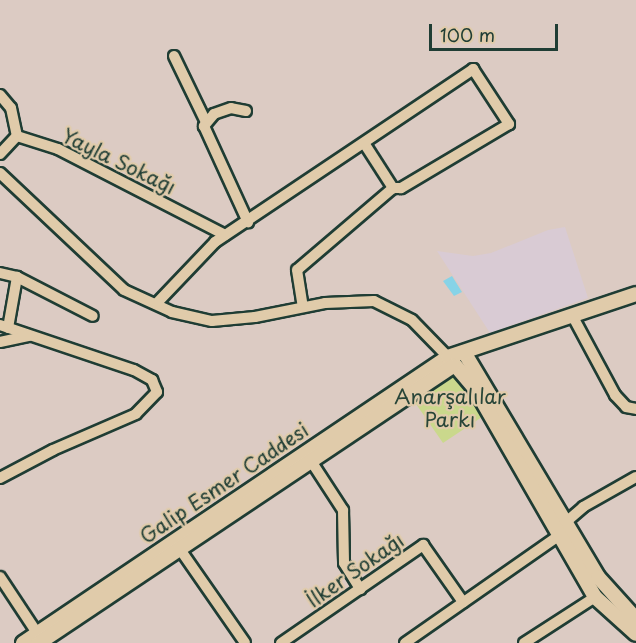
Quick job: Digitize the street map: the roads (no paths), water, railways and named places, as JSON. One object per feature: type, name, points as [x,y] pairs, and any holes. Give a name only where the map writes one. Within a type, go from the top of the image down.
[{"type":"street","points":[[174,56],[205,120],[211,146],[248,222]]},
{"type":"street","points":[[156,304],[192,263],[225,235],[248,222],[473,69],[509,124],[401,188],[393,188],[297,270],[303,307]]},
{"type":"street","points":[[0,95],[11,108],[17,136],[0,154]]},
{"type":"street","points":[[205,120],[231,108],[246,111]]},
{"type":"street","name":"Yayla Sokağı","points":[[17,136],[58,149],[225,235]]},
{"type":"street","points":[[364,143],[393,188]]},
{"type":"street","points":[[0,173],[124,290],[156,304],[212,321],[303,307],[374,301],[412,320],[476,390],[557,537],[600,593],[636,634]]},
{"type":"street","points":[[0,273],[17,277],[93,316]]},
{"type":"street","points":[[0,478],[53,450],[136,414],[157,392],[152,380],[134,370],[4,326],[17,277]]},
{"type":"street","points":[[245,643],[177,544],[311,461],[464,352],[636,294]]},
{"type":"street","points":[[572,315],[615,395],[627,407],[636,409]]},
{"type":"street","points":[[0,342],[29,336]]},
{"type":"street","points":[[464,352],[566,522],[600,593],[636,618]]},
{"type":"street","name":"Galip Esmer Caddesi","points":[[23,643],[40,640],[177,544],[450,361]]},
{"type":"street","points":[[311,461],[343,510],[344,563],[360,589]]},
{"type":"street","points":[[566,522],[583,507],[636,477]]},
{"type":"street","points":[[405,643],[557,537]]},
{"type":"street","name":"İlker Sokağı","points":[[281,643],[423,546],[462,602]]},
{"type":"street","points":[[0,577],[40,640]]},
{"type":"street","points":[[524,643],[600,593]]},
{"type":"water","points":[[452,276],[462,292],[454,296],[443,281]]},
{"type":"park label","name":"Anarşalılar Parkı","points":[[450,408]]}]
